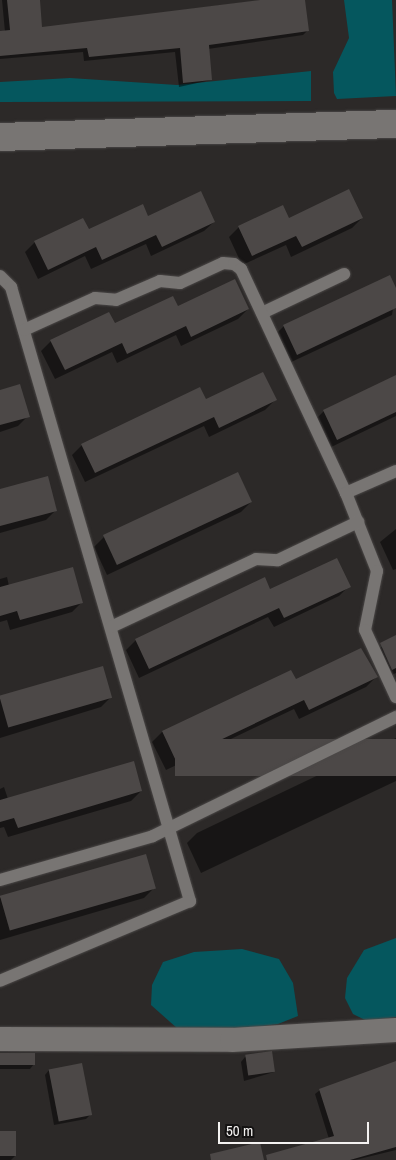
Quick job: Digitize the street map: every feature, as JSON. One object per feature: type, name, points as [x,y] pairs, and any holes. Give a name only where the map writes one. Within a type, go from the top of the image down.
[{"type":"street","points":[[0,137],[395,127]]},
{"type":"street","points":[[0,1039],[232,1040],[396,1030]]},
{"type":"lane","points":[[24,330],[95,298],[116,300],[160,281],[180,283],[223,263],[241,269],[346,493],[377,571],[365,630],[396,697]]},
{"type":"lane","points":[[262,313],[344,274]]},
{"type":"lane","points":[[0,276],[12,287],[190,901],[0,981]]},
{"type":"lane","points":[[346,493],[396,470]]},
{"type":"lane","points":[[111,627],[256,559],[278,560],[358,522]]},
{"type":"lane","points":[[0,880],[153,836],[396,717]]},
{"type":"water","points":[[344,0],[392,0],[396,96],[337,99],[334,93],[333,72],[349,38]]},
{"type":"water","points":[[311,71],[311,101],[0,102],[0,82],[70,78],[177,85]]},
{"type":"water","points":[[396,938],[396,1017],[367,1021],[353,1014],[345,998],[347,978],[364,950]]},
{"type":"water","points":[[242,949],[279,959],[293,983],[298,1016],[278,1024],[219,1032],[178,1029],[151,1005],[152,985],[163,962],[194,952]]},
{"type":"building","points":[[7,0],[40,0],[42,27],[260,0],[305,0],[309,31],[209,45],[212,80],[183,83],[180,48],[89,57],[87,48],[0,56],[0,31],[10,30]]},
{"type":"building","points":[[349,189],[363,218],[302,247],[296,236],[252,256],[238,226],[283,205],[289,218]]},
{"type":"building","points":[[201,191],[215,222],[162,247],[156,235],[102,260],[96,247],[48,270],[34,241],[83,218],[89,229],[143,204],[148,216]]},
{"type":"building","points":[[390,275],[396,288],[396,308],[297,355],[283,325]]},
{"type":"building","points":[[235,279],[249,309],[191,337],[186,326],[127,354],[122,343],[65,370],[50,340],[109,312],[115,323],[173,296],[178,306]]},
{"type":"building","points":[[263,372],[277,400],[219,428],[214,417],[95,473],[81,444],[200,387],[206,399]]},
{"type":"building","points":[[396,375],[396,412],[337,440],[323,410]]},
{"type":"building","points":[[20,384],[30,417],[0,425],[0,390]]},
{"type":"building","points":[[238,472],[252,502],[117,565],[103,535]]},
{"type":"building","points":[[48,476],[57,511],[0,526],[0,489]]},
{"type":"building","points":[[337,558],[351,587],[284,618],[279,608],[149,669],[135,639],[265,577],[270,589]]},
{"type":"building","points":[[73,567],[83,603],[20,620],[17,611],[0,616],[0,587]]},
{"type":"building","points":[[396,635],[396,668],[392,670],[380,643]]},
{"type":"building","points":[[361,648],[378,677],[309,710],[304,700],[176,761],[162,731],[291,670],[296,679]]},
{"type":"building","points":[[103,666],[112,698],[8,727],[0,696]]},
{"type":"building","points":[[175,739],[396,739],[396,776],[175,776]]},
{"type":"building","points":[[134,761],[142,791],[18,828],[14,818],[0,822],[0,800]]},
{"type":"building","points":[[146,854],[156,889],[10,931],[0,896]]},
{"type":"building","points":[[272,1051],[275,1072],[248,1076],[245,1055]]},
{"type":"building","points":[[0,1053],[35,1053],[35,1065],[0,1065]]},
{"type":"building","points":[[396,1061],[396,1147],[350,1160],[267,1160],[266,1155],[334,1136],[319,1089]]},
{"type":"building","points":[[82,1063],[92,1115],[59,1122],[49,1069]]},
{"type":"building","points":[[0,1131],[16,1131],[16,1156],[0,1156]]},
{"type":"building","points":[[260,1142],[264,1160],[211,1160],[210,1154]]}]
